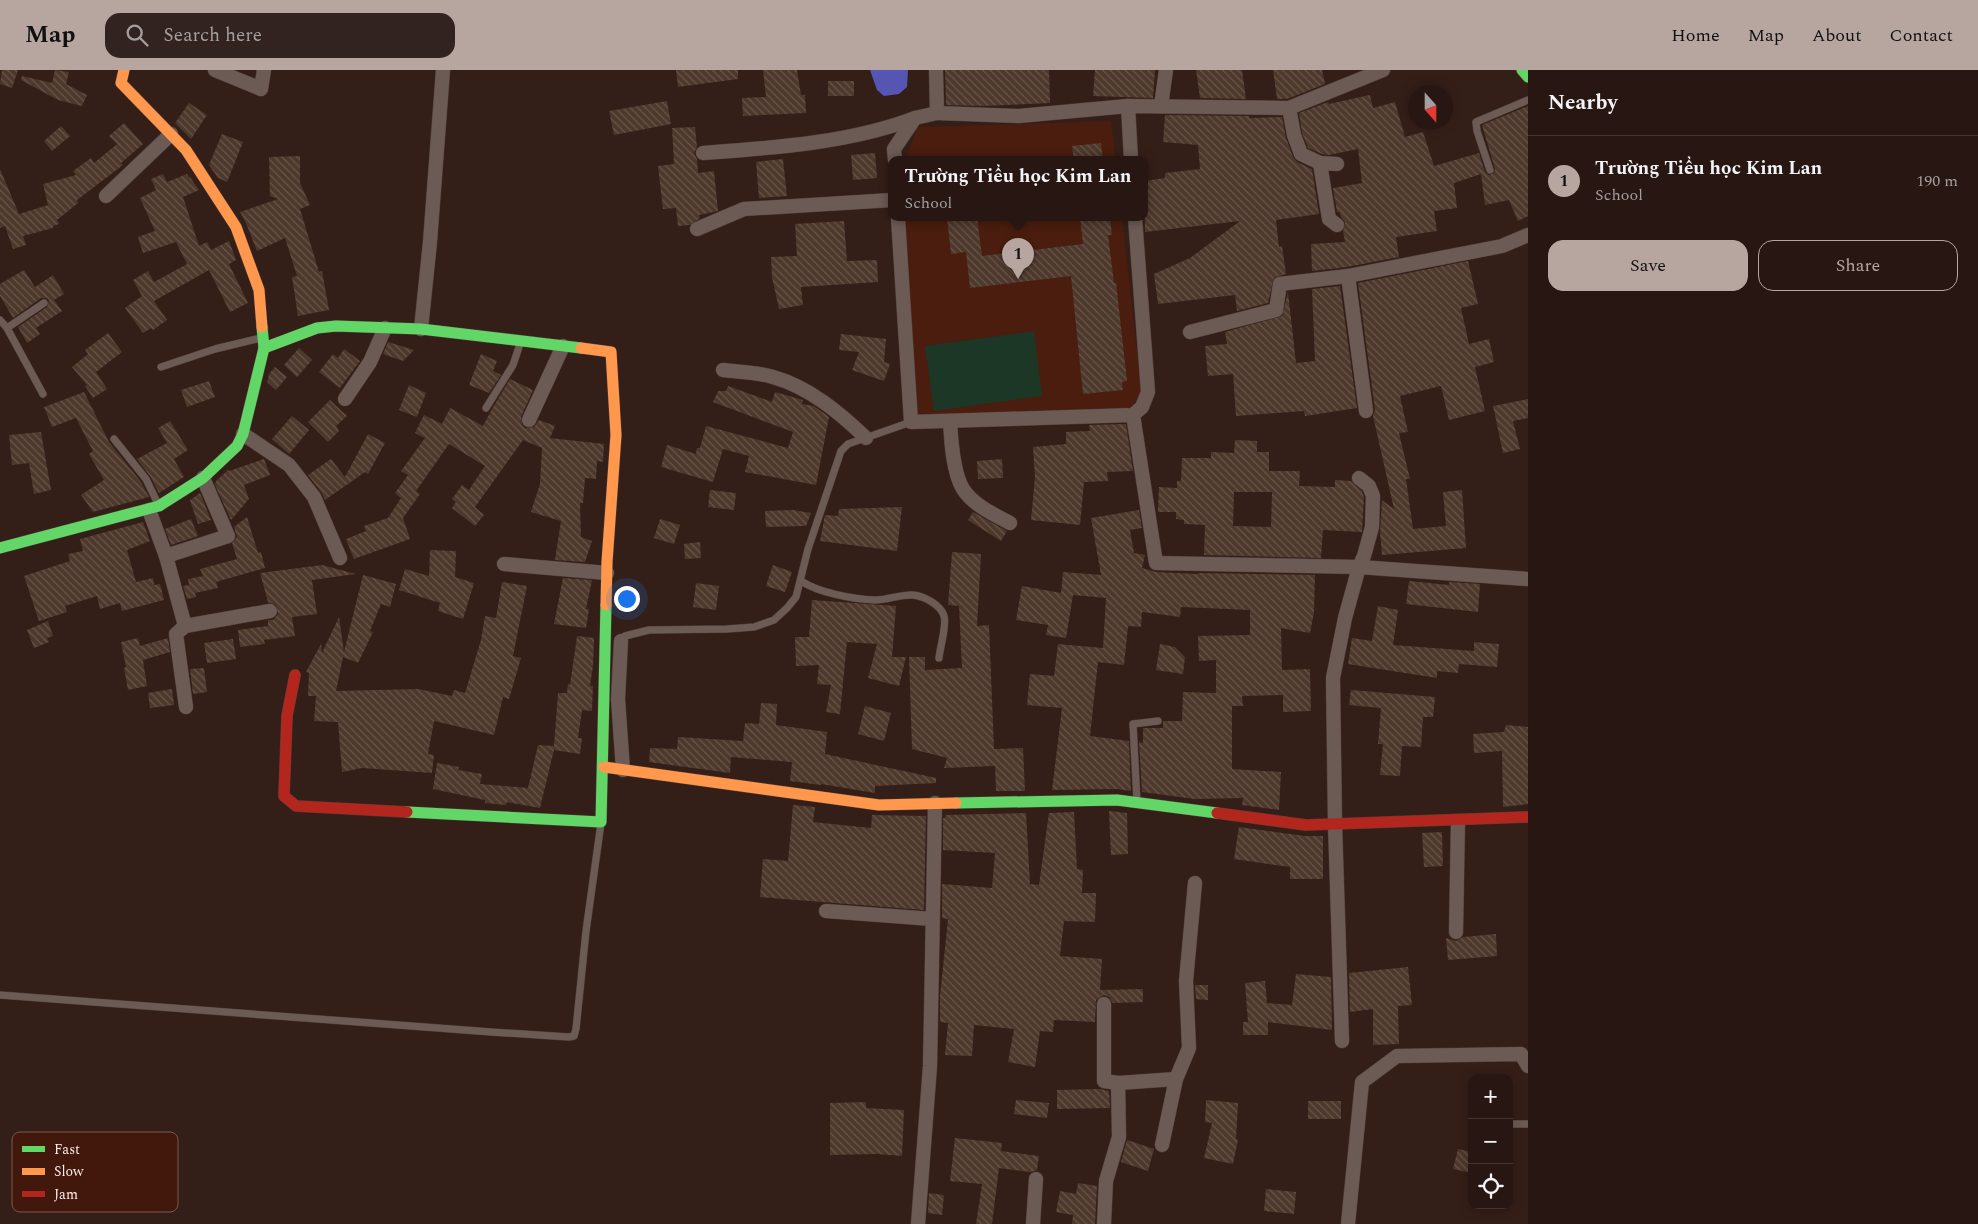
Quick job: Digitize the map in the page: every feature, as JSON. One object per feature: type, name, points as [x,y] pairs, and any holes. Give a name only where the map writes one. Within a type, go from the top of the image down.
[{"type":"street","points":[[0,548],[154,508],[203,478],[237,446],[244,434],[264,342],[259,290],[236,227],[186,150],[121,83],[124,70]]},
{"type":"street","points":[[215,70],[261,88],[264,70]]},
{"type":"street","points":[[421,329],[430,242],[443,70]]},
{"type":"street","points":[[936,70],[937,113]]},
{"type":"street","points":[[1161,106],[1166,70]]},
{"type":"street","points":[[703,153],[776,148],[888,129],[915,118],[937,113],[1019,116],[1128,106],[1289,108],[1384,70]]},
{"type":"street","points":[[1522,70],[1528,77]]},
{"type":"street","points":[[1128,106],[1132,156]]},
{"type":"street","points":[[1289,108],[1294,135],[1301,154],[1320,163],[1336,164]]},
{"type":"street","points":[[895,156],[894,150],[915,118]]},
{"type":"street","points":[[106,196],[171,134]]},
{"type":"street","points":[[1320,163],[1329,219],[1337,225]]},
{"type":"street","points":[[697,229],[744,209],[888,200]]},
{"type":"street","points":[[898,221],[911,422],[1133,415],[1142,407],[1148,392],[1136,221]]},
{"type":"street","points":[[1190,332],[1276,310],[1280,284],[1348,276],[1502,246],[1528,235]]},
{"type":"street","points":[[1348,276],[1366,410]]},
{"type":"street","points":[[264,342],[317,328],[336,326],[421,329],[611,352],[616,435],[607,573],[604,767],[601,822],[296,806],[284,796],[283,787],[287,716],[295,675]]},
{"type":"street","points":[[345,399],[370,362],[385,328]]},
{"type":"street","points":[[529,420],[563,346]]},
{"type":"street","points":[[723,370],[773,376],[798,387],[839,413],[866,438]]},
{"type":"street","points":[[1133,415],[1156,563],[1358,566],[1528,579]]},
{"type":"street","points":[[950,421],[951,440],[963,490],[974,501],[1010,523]]},
{"type":"street","points":[[244,434],[289,466],[314,497],[340,558]]},
{"type":"street","points":[[166,556],[228,536],[203,478]]},
{"type":"street","points":[[1342,1041],[1335,824],[1334,678],[1345,618],[1358,566],[1368,544],[1374,510],[1373,496],[1369,486],[1359,478]]},
{"type":"street","points":[[154,508],[185,626]]},
{"type":"street","points":[[504,564],[607,573]]},
{"type":"street","points":[[186,707],[176,634],[185,626],[270,611]]},
{"type":"street","points":[[621,641],[618,699],[623,770]]},
{"type":"street","points":[[604,767],[879,805],[1117,800],[1306,825],[1528,817]]},
{"type":"street","points":[[918,1224],[930,1066],[935,803]]},
{"type":"street","points":[[1456,932],[1458,821]]},
{"type":"street","points":[[1162,1145],[1176,1079],[1188,1048],[1186,981],[1195,883]]},
{"type":"street","points":[[826,911],[932,920]]},
{"type":"street","points":[[1104,1004],[1104,1081],[1118,1083],[1176,1079]]},
{"type":"street","points":[[1348,1224],[1362,1082],[1397,1056],[1521,1054],[1528,1066]]},
{"type":"street","points":[[1104,1224],[1106,1181],[1119,1137],[1118,1083]]},
{"type":"street","points":[[1033,1224],[1036,1179]]},
{"type":"lane","points":[[1490,170],[1477,131],[1476,122],[1528,100]]},
{"type":"lane","points":[[7,328],[44,303]]},
{"type":"lane","points":[[0,320],[7,328],[43,394]]},
{"type":"lane","points":[[486,408],[513,364],[522,341]]},
{"type":"lane","points":[[161,367],[215,349],[264,342]]},
{"type":"lane","points":[[606,633],[621,641],[625,636],[649,630],[754,627],[774,620],[796,597],[808,549],[841,451],[848,444],[911,422]]},
{"type":"lane","points":[[114,439],[146,479],[154,508]]},
{"type":"lane","points":[[801,581],[812,588],[875,600],[914,595],[931,602],[943,611],[945,619],[938,658]]},
{"type":"lane","points":[[1137,802],[1133,724],[1158,721]]},
{"type":"lane","points":[[0,995],[491,1032],[574,1036],[601,822]]},
{"type":"lane","points":[[1513,1124],[1528,1124]]},
{"type":"shaded area","points":[[870,70],[908,70],[907,87],[899,94],[884,96],[877,90]]},
{"type":"shaded area","points":[[1111,121],[1115,156],[907,156],[918,127]]},
{"type":"shaded area","points":[[905,221],[1122,221],[1142,393],[1128,410],[913,416]]},
{"type":"green space","points":[[1034,331],[1042,396],[934,411],[925,346]]},
{"type":"building","points":[[2,70],[18,70],[12,88],[0,84]]},
{"type":"building","points":[[55,70],[69,72],[66,84],[87,95],[82,106],[58,100],[21,80],[22,76],[52,83]]},
{"type":"building","points":[[676,70],[738,70],[738,79],[678,87]]},
{"type":"building","points":[[763,70],[797,70],[801,95],[805,95],[806,113],[743,116],[742,98],[766,97]]},
{"type":"building","points":[[945,70],[1049,70],[1050,103],[984,106],[946,105]]},
{"type":"building","points":[[1095,70],[1155,70],[1153,98],[1093,96]]},
{"type":"building","points":[[1196,70],[1242,70],[1246,99],[1200,98]]},
{"type":"building","points":[[1273,70],[1322,70],[1325,84],[1287,99],[1277,99]]},
{"type":"building","points":[[828,81],[854,81],[854,96],[828,96]]},
{"type":"building","points":[[1370,95],[1373,108],[1395,102],[1405,137],[1423,132],[1434,166],[1479,153],[1485,172],[1489,175],[1494,173],[1495,169],[1482,125],[1528,106],[1528,216],[1518,221],[1509,200],[1485,205],[1481,174],[1454,183],[1457,208],[1434,211],[1437,231],[1396,237],[1399,257],[1347,267],[1312,271],[1311,244],[1345,242],[1343,231],[1345,222],[1340,212],[1337,212],[1333,188],[1362,183],[1358,149],[1329,155],[1308,148],[1302,133],[1299,113],[1328,102],[1329,104]]},
{"type":"building","points":[[667,101],[671,124],[614,135],[609,111]]},
{"type":"building","points":[[189,103],[207,115],[191,139],[175,123]]},
{"type":"building","points":[[1165,115],[1249,116],[1249,118],[1282,117],[1286,138],[1293,157],[1297,162],[1312,169],[1319,214],[1276,220],[1279,247],[1282,246],[1286,274],[1274,278],[1268,303],[1237,311],[1235,295],[1158,304],[1154,274],[1190,258],[1240,221],[1145,232],[1145,221],[1148,221],[1148,180],[1165,178],[1165,173],[1200,169],[1198,145],[1163,142]]},
{"type":"building","points":[[124,123],[143,144],[121,163],[123,165],[77,200],[78,203],[57,220],[59,224],[53,226],[53,228],[23,236],[26,245],[13,249],[5,226],[0,228],[0,169],[19,214],[48,205],[43,184],[76,175],[73,171],[91,158],[94,163],[117,144],[109,136]]},
{"type":"building","points":[[61,126],[70,136],[52,151],[44,141]]},
{"type":"building","points":[[695,127],[697,147],[694,153],[697,159],[698,173],[714,171],[718,211],[699,215],[700,218],[690,225],[678,226],[676,208],[663,209],[658,166],[674,164],[672,128]]},
{"type":"building","points":[[222,134],[243,142],[227,182],[218,178],[209,165]]},
{"type":"building","points":[[1101,143],[1103,156],[1073,156],[1072,146]]},
{"type":"building","points":[[875,153],[877,178],[853,180],[851,155]]},
{"type":"building","points":[[300,156],[300,183],[310,205],[300,209],[319,272],[322,271],[329,310],[298,316],[292,277],[297,276],[285,238],[257,251],[240,212],[278,199],[270,196],[269,157]]},
{"type":"building","points":[[783,159],[787,196],[759,198],[756,162]]},
{"type":"building","points":[[163,174],[167,182],[187,174],[199,190],[183,197],[199,246],[207,242],[211,250],[229,241],[236,260],[229,264],[248,303],[230,312],[209,270],[154,301],[167,320],[153,330],[151,328],[143,333],[125,308],[142,296],[133,280],[148,271],[154,282],[187,264],[176,242],[143,253],[138,237],[155,231],[140,198],[156,190],[151,179]]},
{"type":"building","points":[[844,221],[847,261],[877,260],[878,282],[801,287],[803,305],[779,309],[772,277],[771,257],[797,256],[795,224]]},
{"type":"building","points":[[947,221],[977,221],[982,256],[1083,244],[1080,221],[1110,221],[1112,235],[1108,235],[1114,283],[1116,283],[1127,381],[1122,382],[1123,390],[1083,394],[1071,276],[970,288],[966,252],[951,254]]},
{"type":"building","points":[[1468,261],[1478,304],[1461,308],[1469,344],[1489,339],[1494,362],[1475,367],[1485,411],[1449,420],[1441,386],[1400,396],[1408,432],[1399,433],[1410,479],[1406,479],[1413,529],[1446,526],[1443,492],[1462,490],[1466,548],[1382,555],[1380,532],[1382,500],[1394,509],[1373,416],[1375,410],[1358,283]]},
{"type":"building","points":[[24,270],[35,287],[53,275],[64,294],[54,300],[62,311],[36,328],[40,334],[27,343],[18,327],[47,307],[49,300],[41,298],[13,318],[0,296],[0,284]]},
{"type":"building","points":[[1340,286],[1357,408],[1305,416],[1304,411],[1236,416],[1233,374],[1208,376],[1205,346],[1227,344],[1225,332],[1282,316],[1288,292],[1296,363],[1315,361],[1312,289]]},
{"type":"building","points":[[108,333],[122,352],[96,372],[107,389],[93,398],[85,386],[87,385],[72,367],[88,354],[85,350]]},
{"type":"building","points":[[841,334],[886,339],[884,362],[890,364],[884,381],[852,370],[859,352],[839,350]]},
{"type":"building","points":[[388,342],[414,350],[403,361],[383,354]]},
{"type":"building","points":[[299,348],[312,360],[297,377],[284,365]]},
{"type":"building","points":[[344,349],[360,361],[340,388],[319,372],[333,354],[338,358]]},
{"type":"building","points":[[481,354],[497,361],[493,371],[501,375],[489,393],[469,385]]},
{"type":"building","points":[[275,367],[287,377],[276,390],[267,382],[269,374]]},
{"type":"building","points":[[510,379],[533,390],[521,417],[522,425],[525,428],[534,427],[539,420],[555,426],[550,438],[604,444],[603,462],[597,461],[596,479],[585,478],[583,503],[580,503],[581,537],[592,541],[585,562],[555,560],[561,521],[531,512],[540,484],[542,448],[523,440],[475,507],[484,515],[475,526],[452,508],[456,502],[452,499],[462,485],[469,490],[485,466],[449,444],[416,491],[420,494],[403,518],[410,539],[354,559],[346,539],[366,531],[364,526],[388,518],[401,498],[395,493],[408,475],[401,471],[425,438],[415,433],[424,415],[442,424],[450,408],[483,426]]},
{"type":"building","points":[[209,381],[215,397],[187,407],[181,390]]},
{"type":"building","points":[[409,385],[426,393],[417,417],[399,410]]},
{"type":"building","points":[[728,386],[772,402],[775,392],[803,400],[802,404],[814,406],[829,417],[816,485],[745,472],[749,456],[723,449],[713,482],[661,467],[667,445],[696,454],[697,448],[700,448],[706,426],[788,448],[793,432],[713,402],[718,391],[726,391]]},
{"type":"building","points":[[84,392],[109,442],[141,482],[149,497],[93,512],[81,495],[104,480],[89,454],[93,451],[76,418],[52,427],[44,407]]},
{"type":"building","points":[[1528,399],[1528,418],[1513,421],[1520,449],[1503,453],[1493,406]]},
{"type":"building","points":[[330,400],[347,416],[336,426],[339,431],[328,442],[308,422]]},
{"type":"building","points":[[292,416],[309,430],[289,454],[272,439]]},
{"type":"building","points":[[170,421],[188,450],[174,459],[184,477],[159,493],[150,476],[137,459],[167,443],[158,428]]},
{"type":"building","points":[[1126,424],[1133,471],[1107,472],[1108,481],[1084,482],[1080,525],[1031,520],[1035,477],[1033,447],[1066,444],[1066,432],[1090,431],[1089,425]]},
{"type":"building","points":[[41,432],[51,490],[34,494],[29,463],[12,465],[9,435]]},
{"type":"building","points":[[368,434],[385,443],[368,474],[365,472],[325,500],[308,475],[331,459],[345,477]]},
{"type":"building","points":[[1235,440],[1257,441],[1257,452],[1269,452],[1269,471],[1300,471],[1299,486],[1335,487],[1335,480],[1351,481],[1362,491],[1364,498],[1362,532],[1323,530],[1321,558],[1204,555],[1205,525],[1184,524],[1184,520],[1176,519],[1176,512],[1158,512],[1159,487],[1177,488],[1177,481],[1181,481],[1182,458],[1211,458],[1211,452],[1234,453]],"holes":[[[1234,492],[1272,492],[1271,527],[1233,526]]]},
{"type":"building","points":[[264,459],[270,475],[244,485],[249,499],[231,520],[215,485],[216,481],[228,470]]},
{"type":"building","points":[[1002,459],[1003,478],[978,479],[977,461]]},
{"type":"building","points":[[710,490],[736,493],[734,510],[708,507]]},
{"type":"building","points":[[200,493],[211,520],[198,524],[190,500]]},
{"type":"building","points":[[902,507],[897,551],[820,541],[825,515],[838,516],[839,509]]},
{"type":"building","points":[[793,510],[811,513],[806,526],[766,527],[765,511]]},
{"type":"building","points":[[1139,510],[1142,528],[1130,530],[1134,553],[1145,555],[1142,568],[1156,572],[1198,574],[1315,575],[1314,612],[1310,633],[1281,628],[1282,670],[1310,669],[1311,711],[1283,712],[1283,695],[1242,696],[1243,706],[1232,706],[1232,769],[1281,772],[1279,810],[1242,805],[1243,798],[1195,799],[1142,792],[1139,742],[1143,743],[1143,728],[1163,728],[1163,721],[1182,721],[1183,692],[1216,693],[1216,660],[1199,661],[1198,636],[1250,635],[1250,610],[1181,607],[1180,617],[1142,612],[1141,627],[1128,626],[1124,665],[1098,662],[1090,736],[1129,741],[1131,791],[1117,789],[1052,790],[1062,708],[1027,705],[1030,674],[1054,676],[1058,644],[1103,648],[1106,598],[1073,595],[1066,638],[1046,635],[1048,625],[1016,620],[1022,586],[1061,593],[1063,572],[1101,575],[1091,518]]},
{"type":"building","points":[[973,512],[1007,531],[1001,541],[968,520]]},
{"type":"building","points":[[247,517],[258,553],[261,552],[265,568],[216,582],[218,588],[195,593],[196,597],[187,599],[183,586],[189,585],[188,579],[203,576],[200,569],[237,559],[232,543],[237,537],[234,527]]},
{"type":"building","points":[[191,519],[198,536],[171,545],[165,529]]},
{"type":"building","points":[[660,519],[680,525],[674,544],[654,538]]},
{"type":"building","points":[[143,522],[150,541],[127,550],[136,582],[153,578],[154,585],[160,584],[164,600],[122,611],[120,603],[100,609],[97,596],[65,606],[67,612],[39,621],[24,576],[70,561],[68,554],[83,551],[80,539]]},
{"type":"building","points":[[700,542],[701,558],[685,559],[684,544]]},
{"type":"building","points":[[430,550],[456,551],[455,577],[474,583],[463,619],[438,611],[440,603],[399,590],[405,569],[429,576]]},
{"type":"building","points":[[952,552],[981,554],[977,626],[989,625],[994,749],[1023,748],[1025,791],[996,791],[995,766],[944,768],[947,758],[912,749],[909,657],[925,657],[925,670],[962,668],[959,606],[948,605]]},
{"type":"building","points":[[322,565],[356,574],[312,580],[317,614],[292,617],[295,636],[264,640],[265,644],[240,647],[238,630],[268,626],[268,620],[273,620],[278,614],[276,605],[268,602],[260,573]]},
{"type":"building","points":[[773,565],[792,572],[785,592],[766,586]]},
{"type":"building","points":[[363,575],[396,584],[390,607],[381,604],[370,631],[373,632],[358,663],[343,657],[336,691],[418,689],[452,696],[454,690],[465,693],[481,640],[485,616],[496,618],[502,582],[527,586],[513,656],[521,658],[509,699],[503,697],[494,735],[434,721],[428,754],[434,755],[432,773],[362,768],[342,772],[338,722],[314,721],[316,696],[308,696],[309,673],[306,672],[321,644],[322,653],[339,617],[344,652]]},
{"type":"building","points":[[563,578],[592,580],[586,609],[589,609],[586,628],[554,624]]},
{"type":"building","points":[[1409,581],[1449,585],[1449,582],[1480,584],[1478,612],[1406,604]]},
{"type":"building","points":[[696,583],[719,586],[716,610],[693,607]]},
{"type":"building","points":[[812,600],[896,606],[892,657],[906,657],[899,686],[868,678],[877,644],[847,642],[840,714],[826,712],[831,685],[817,684],[819,665],[796,666],[795,637],[809,637]]},
{"type":"building","points":[[1378,606],[1398,610],[1393,645],[1474,651],[1474,642],[1499,644],[1497,667],[1459,664],[1458,673],[1437,671],[1437,678],[1348,664],[1352,638],[1372,641]]},
{"type":"building","points":[[48,621],[53,636],[47,638],[49,642],[34,648],[27,630]]},
{"type":"building","points":[[577,636],[594,638],[590,686],[593,686],[592,711],[582,710],[578,738],[582,738],[580,754],[554,750],[540,808],[507,802],[506,805],[485,803],[485,800],[433,789],[437,763],[459,767],[458,770],[482,774],[480,784],[528,788],[538,745],[554,746],[558,693],[567,693],[568,684],[570,685]]},
{"type":"building","points":[[138,638],[140,646],[168,638],[170,652],[143,660],[147,686],[128,690],[121,642]]},
{"type":"building","points":[[233,639],[236,659],[207,663],[204,643]]},
{"type":"building","points":[[1160,644],[1175,647],[1185,657],[1183,674],[1156,670]]},
{"type":"building","points":[[204,668],[207,692],[193,694],[190,669]]},
{"type":"building","points":[[172,689],[174,705],[150,708],[148,693]]},
{"type":"building","points":[[1351,690],[1435,697],[1433,717],[1423,717],[1421,747],[1402,746],[1400,776],[1380,775],[1383,744],[1378,744],[1381,708],[1349,705]]},
{"type":"building","points":[[761,703],[777,704],[776,725],[827,732],[825,754],[936,778],[936,783],[875,786],[875,793],[790,781],[792,762],[731,757],[730,773],[649,762],[650,748],[677,749],[678,737],[743,741],[745,723],[759,724]]},
{"type":"building","points":[[865,706],[891,713],[884,741],[858,734]]},
{"type":"building","points":[[1506,725],[1528,727],[1528,804],[1503,807],[1502,751],[1474,753],[1473,734],[1504,732]]},
{"type":"building","points":[[793,805],[815,807],[813,822],[871,828],[872,815],[926,816],[924,910],[760,897],[763,859],[788,861]]},
{"type":"building","points":[[1109,811],[1127,813],[1128,854],[1111,855]]},
{"type":"building","points":[[1074,812],[1077,869],[1083,870],[1082,893],[1096,893],[1095,922],[1064,921],[1060,956],[1102,959],[1100,990],[1143,989],[1143,1002],[1113,1003],[1109,997],[1104,995],[1096,1000],[1095,1022],[1054,1020],[1053,1032],[1040,1031],[1035,1067],[1008,1062],[1014,1029],[974,1025],[972,1056],[945,1055],[948,1023],[940,1022],[940,996],[948,919],[942,918],[942,884],[992,888],[995,853],[943,850],[943,818],[946,815],[1026,813],[1030,884],[1039,885],[1049,813]]},
{"type":"building","points":[[1239,827],[1305,836],[1323,836],[1323,879],[1290,879],[1290,867],[1234,859]]},
{"type":"building","points":[[1442,832],[1443,866],[1424,867],[1422,833]]},
{"type":"building","points":[[1496,934],[1497,956],[1448,960],[1446,938],[1456,941],[1463,937]]},
{"type":"building","points":[[1408,967],[1412,1005],[1398,1006],[1399,1044],[1373,1045],[1373,1009],[1350,1012],[1349,973]]},
{"type":"building","points":[[1296,974],[1331,977],[1332,1030],[1268,1022],[1268,1035],[1243,1035],[1243,1022],[1248,1022],[1245,983],[1265,981],[1267,1003],[1292,1005]]},
{"type":"building","points":[[1195,985],[1208,985],[1208,1000],[1196,999]]},
{"type":"building","points":[[1100,1089],[1109,1091],[1110,1108],[1057,1109],[1057,1090]]},
{"type":"building","points":[[1016,1100],[1049,1103],[1047,1118],[1014,1114]]},
{"type":"building","points":[[1206,1100],[1238,1103],[1236,1139],[1238,1140],[1233,1164],[1204,1158],[1212,1123],[1205,1122]]},
{"type":"building","points":[[1308,1101],[1341,1101],[1341,1119],[1308,1119]]},
{"type":"building","points":[[866,1102],[866,1108],[904,1110],[902,1156],[877,1154],[830,1155],[830,1103]]},
{"type":"building","points":[[955,1138],[1002,1143],[1001,1151],[1039,1156],[1037,1170],[1031,1172],[999,1168],[992,1224],[976,1224],[982,1184],[950,1181]]},
{"type":"building","points":[[1127,1140],[1154,1149],[1148,1171],[1121,1162]]},
{"type":"building","points":[[1458,1149],[1468,1151],[1468,1172],[1453,1169]]},
{"type":"building","points":[[1078,1183],[1097,1186],[1095,1224],[1072,1224],[1073,1215],[1056,1212],[1060,1191],[1076,1194]]},
{"type":"building","points":[[1266,1189],[1296,1192],[1294,1214],[1264,1211]]},
{"type":"building","points":[[929,1193],[944,1195],[942,1215],[928,1213]]},
{"type":"traffic: fast","points":[[1522,70],[1528,77]]},
{"type":"traffic: fast","points":[[264,348],[317,328],[336,326],[421,329],[581,348]]},
{"type":"traffic: fast","points":[[0,548],[159,506],[203,478],[237,446],[243,434],[264,348],[262,327]]},
{"type":"traffic: fast","points":[[407,812],[601,822],[606,605]]},
{"type":"traffic: fast","points":[[956,803],[1117,800],[1217,813]]},
{"type":"traffic: slow","points":[[124,70],[121,83],[186,150],[236,227],[259,290],[262,327]]},
{"type":"traffic: slow","points":[[581,348],[611,352],[616,435],[607,562],[606,605]]},
{"type":"traffic: slow","points":[[604,767],[879,805],[956,803]]},
{"type":"traffic: jam","points":[[295,675],[287,716],[284,796],[296,806],[407,812]]},
{"type":"traffic: jam","points":[[1217,813],[1306,825],[1528,817]]},
{"type":"place","name":"Trường Tiểu học Kim Lan","points":[[1018,279]]}]
